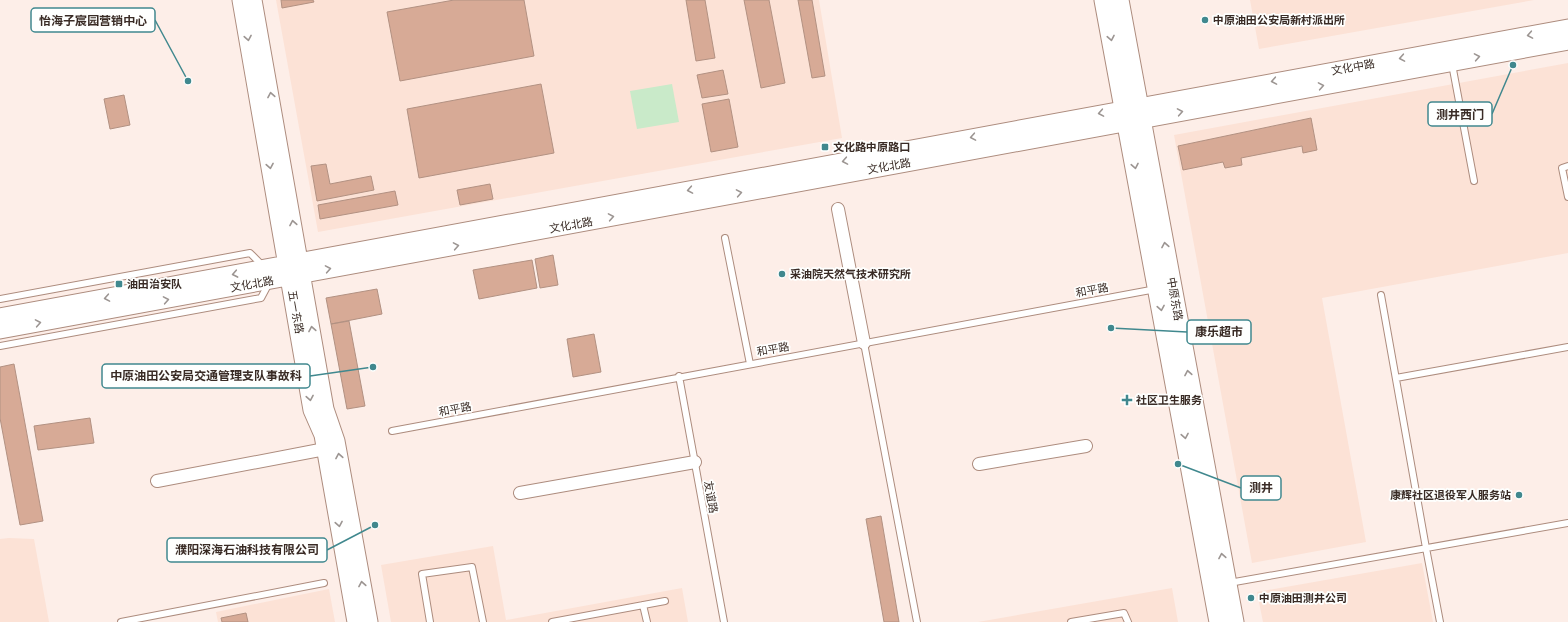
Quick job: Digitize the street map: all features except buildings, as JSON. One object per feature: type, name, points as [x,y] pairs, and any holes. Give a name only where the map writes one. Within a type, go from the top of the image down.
[{"type":"main road","name":"中原东路","points":[[1104,0],[1133,114],[1234,622]]},
{"type":"main road","name":"中原东路","points":[[1119,0],[1133,114],[1158,288],[1219,622]]},
{"type":"street","name":"五一东路","points":[[241,0],[295,269],[325,409],[336,441],[369,622]]},
{"type":"street","name":"五一东路","points":[[254,0],[295,269],[312,410],[322,435],[325,449],[356,622]]},
{"type":"street","name":"文化中路","points":[[1133,114],[1450,56],[1568,28]]},
{"type":"street","name":"文化中路","points":[[1450,56],[1568,41]]},
{"type":"street","name":"文化北路","points":[[0,330],[268,274],[1133,114]]},
{"type":"street","points":[[838,209],[864,343]]},
{"type":"street","name":"文化北路","points":[[0,317],[268,274]]},
{"type":"street","points":[[979,464],[1086,446]]},
{"type":"street","points":[[157,481],[325,449]]},
{"type":"street","points":[[520,493],[695,462]]},
{"type":"lane","points":[[1450,56],[1474,181]]},
{"type":"lane","points":[[1568,166],[1562,168],[1568,197]]},
{"type":"lane","points":[[725,238],[750,364]]},
{"type":"lane","points":[[0,299],[250,253],[268,274],[260,298],[0,346]]},
{"type":"lane","name":"和平路","points":[[392,430],[1158,288]]},
{"type":"lane","points":[[1381,294],[1440,622]]},
{"type":"lane","points":[[864,343],[917,622]]},
{"type":"lane","points":[[1396,378],[1568,347]]},
{"type":"lane","name":"友谊路","points":[[679,376],[724,622]]},
{"type":"lane","points":[[1227,584],[1568,522]]},
{"type":"lane","points":[[430,622],[422,574],[472,567],[483,622]]},
{"type":"lane","points":[[121,622],[324,583]]},
{"type":"lane","points":[[552,622],[665,601]]},
{"type":"lane","points":[[643,605],[647,622]]},
{"type":"lane","points":[[1071,622],[1124,613],[1128,622]]},
{"type":"shaded area","points":[[276,0],[819,0],[842,138],[318,232]]},
{"type":"shaded area","points":[[1250,0],[1534,0],[1259,49]]},
{"type":"shaded area","points":[[1568,63],[1568,253],[1322,298],[1366,542],[1252,563],[1174,135]]},
{"type":"shaded area","points":[[0,539],[34,539],[49,622],[0,622]]},
{"type":"shaded area","points":[[493,546],[506,620],[682,588],[688,622],[391,622],[381,565]]},
{"type":"shaded area","points":[[1422,563],[1433,622],[1263,622],[1257,592]]},
{"type":"shaded area","points":[[1172,588],[1178,622],[978,622]]},
{"type":"shaded area","points":[[329,589],[335,622],[218,622],[216,612]]},
{"type":"green space","points":[[672,84],[679,122],[637,129],[630,91]]},
{"type":"place","name":"中原油田公安局新村派出所","points":[[1205,20]]},
{"type":"place","name":"测井西门","points":[[1513,65]]},
{"type":"place","name":"怡海子宸园营销中心","points":[[188,81]]},
{"type":"place","name":"文化路中原路口","points":[[825,147]]},
{"type":"place","name":"采油院天然气技术研究所","points":[[782,274]]},
{"type":"place","name":"油田治安队","points":[[119,284]]},
{"type":"place","name":"康乐超市","points":[[1111,328]]},
{"type":"place","name":"中原油田公安局交通管理支队事故科","points":[[373,367]]},
{"type":"place","name":"社区卫生服务","points":[[1127,400]]},
{"type":"place","name":"测井","points":[[1178,464]]},
{"type":"place","name":"康辉社区退役军人服务站","points":[[1519,495]]},
{"type":"place","name":"濮阳深海石油科技有限公司","points":[[375,525]]},
{"type":"place","name":"中原油田测井公司","points":[[1251,598]]}]
